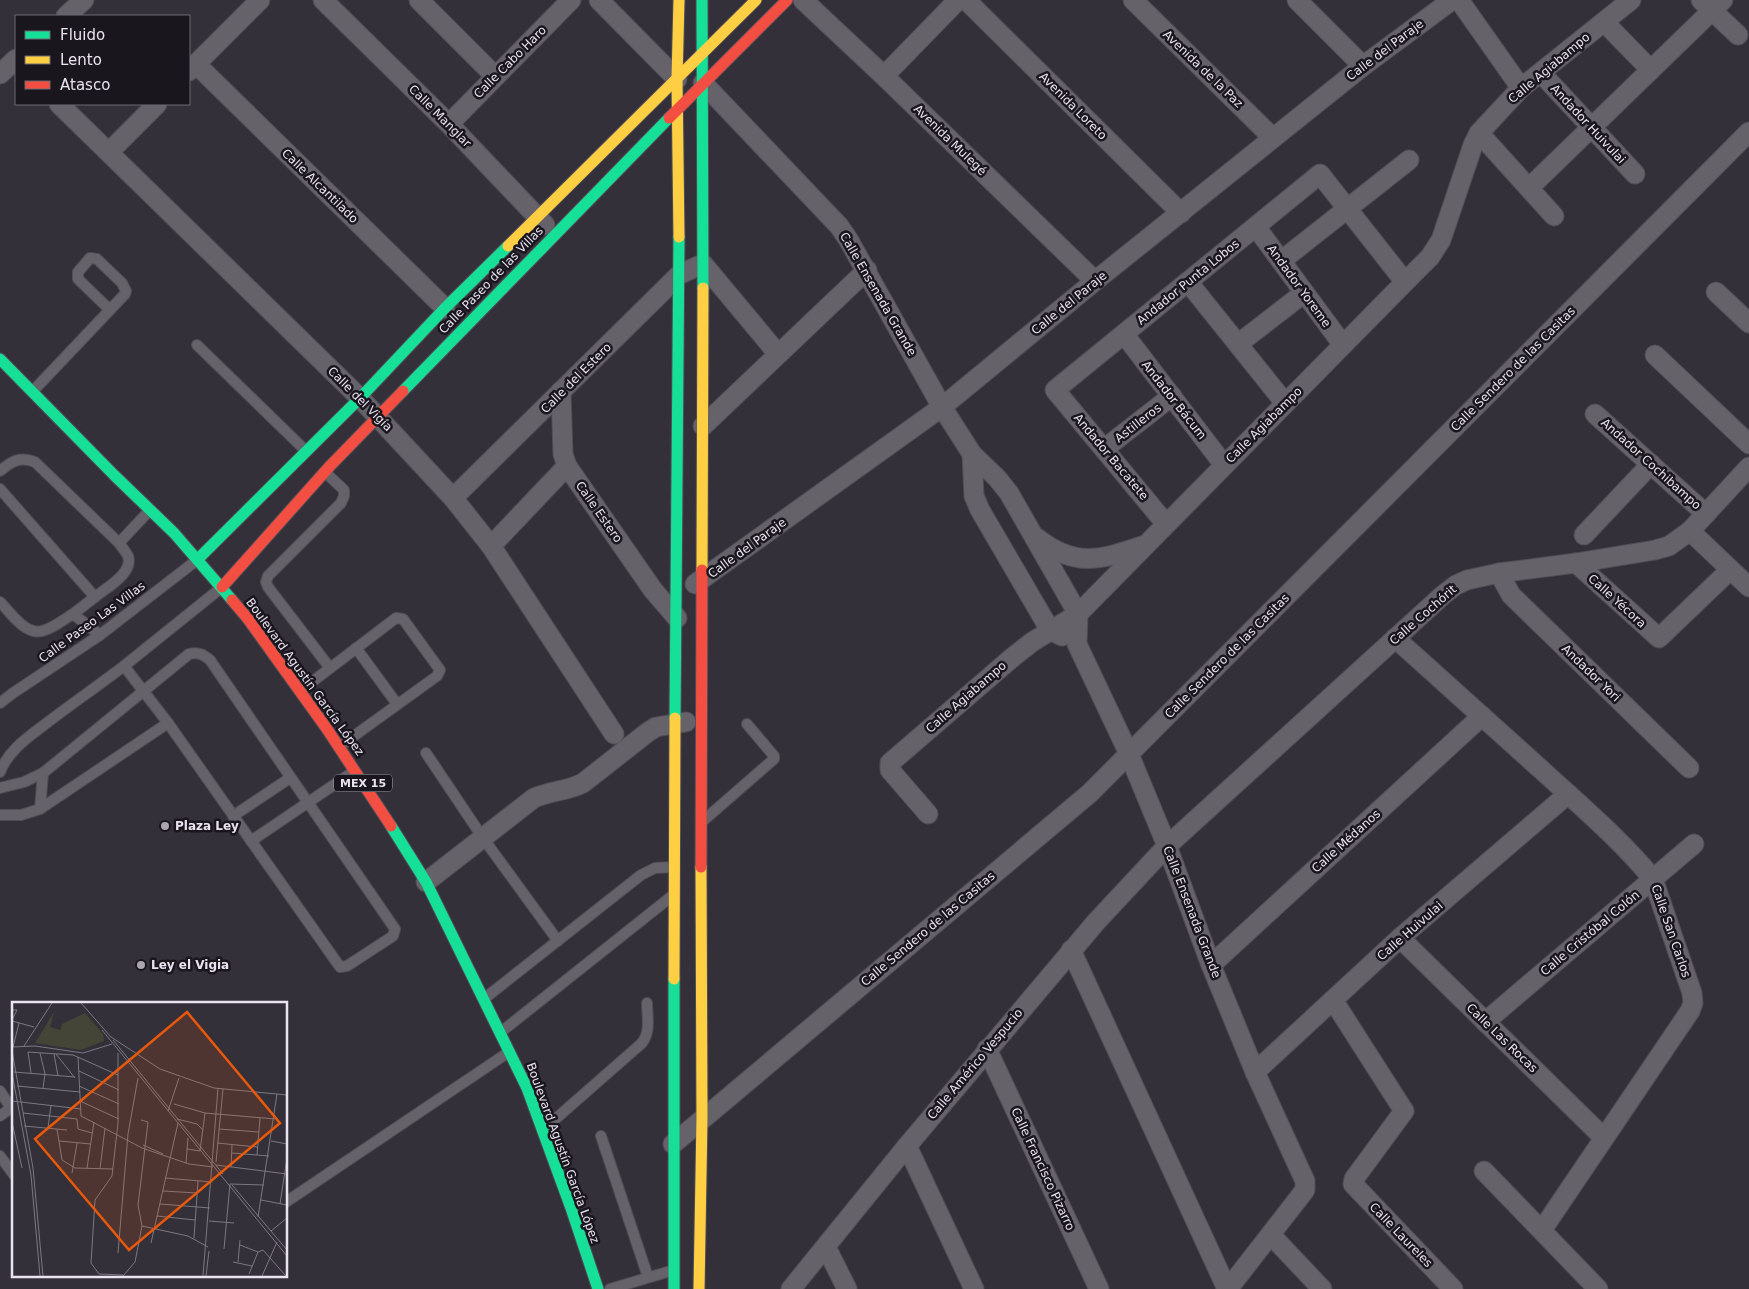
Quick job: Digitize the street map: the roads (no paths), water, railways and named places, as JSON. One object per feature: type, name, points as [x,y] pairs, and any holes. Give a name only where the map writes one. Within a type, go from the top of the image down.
[{"type":"street","points":[[67,15],[84,0]]},
{"type":"street","points":[[192,68],[260,0]]},
{"type":"street","name":"Calle Manglar","points":[[323,0],[449,124],[555,235]]},
{"type":"street","points":[[419,0],[495,76]]},
{"type":"street","name":"Calle Cabo Haro","points":[[449,124],[571,0]]},
{"type":"street","points":[[599,0],[676,79]]},
{"type":"street","points":[[674,1289],[675,723],[680,274],[676,79],[679,0]]},
{"type":"street","points":[[700,1289],[702,1118],[702,0]]},
{"type":"street","name":"Calle Paseo de las Villas","points":[[222,587],[360,398],[445,308],[756,0]]},
{"type":"street","name":"Calle Paseo de las Villas","points":[[198,559],[315,462],[378,416],[703,83],[787,0]]},
{"type":"street","name":"Avenida Mulegé","points":[[803,0],[1095,280]]},
{"type":"street","points":[[884,76],[958,0]]},
{"type":"street","name":"Avenida Loreto","points":[[966,0],[1181,212]]},
{"type":"street","name":"Avenida de la Paz","points":[[1133,0],[1273,138]]},
{"type":"street","points":[[1296,0],[1363,66]]},
{"type":"street","name":"Calle del Paraje","points":[[677,593],[702,580],[942,407],[1095,280],[1363,66],[1452,0]]},
{"type":"street","points":[[1459,0],[1522,88]]},
{"type":"street","name":"Calle Agiabampo","points":[[928,814],[890,770],[890,763],[1013,657],[1050,630],[1078,614],[1430,257],[1441,240],[1473,145],[1479,133],[1522,88],[1632,0]]},
{"type":"street","points":[[1529,188],[1651,70],[1712,3],[1738,35]]},
{"type":"street","points":[[1604,22],[1651,70]]},
{"type":"street","points":[[0,74],[15,62]]},
{"type":"street","name":"Calle Alcantilado","points":[[192,68],[445,308]]},
{"type":"street","name":"Andador Huivulai","points":[[1541,73],[1635,174]]},
{"type":"street","name":"Calle Ensenada Grande","points":[[703,83],[839,226],[867,270],[942,407],[972,454],[997,478],[1009,493],[1078,614],[1077,644],[1129,754],[1255,1072],[1305,1181],[1304,1190],[1270,1235]]},
{"type":"street","name":"Calle del Vigía","points":[[59,105],[360,398],[453,498],[490,546],[614,734]]},
{"type":"street","points":[[109,152],[156,105]]},
{"type":"street","name":"Calle Sendero de las Casitas","points":[[673,1144],[1090,793],[1749,132]]},
{"type":"street","points":[[1479,133],[1554,216]]},
{"type":"street","points":[[1281,261],[1409,160]]},
{"type":"street","name":"Andador Punta Lobos","points":[[1055,390],[1320,174],[1348,209]]},
{"type":"street","points":[[1348,209],[1405,282]]},
{"type":"street","name":"Andador Yoreme","points":[[1256,227],[1343,345]]},
{"type":"street","points":[[703,264],[778,354]]},
{"type":"street","name":"Calle del Estero","points":[[453,498],[680,274],[703,264]]},
{"type":"street","points":[[703,426],[867,270]]},
{"type":"street","points":[[1188,282],[1285,403]]},
{"type":"street","points":[[1716,292],[1749,323]]},
{"type":"street","points":[[1238,344],[1304,293]]},
{"type":"street","name":"Andador Bácum","points":[[1124,334],[1224,465]]},
{"type":"street","points":[[1655,355],[1749,444]]},
{"type":"street","name":"Boulevard Agustín García López","points":[[0,359],[198,559],[248,619],[339,746],[426,882],[510,1052],[543,1130],[598,1289]]},
{"type":"street","name":"Andador Bacatete","points":[[1055,390],[1166,524]]},
{"type":"street","name":"Calle Estero","points":[[561,392],[563,454],[566,466],[653,590],[677,618]]},
{"type":"street","name":"Astilleros","points":[[1104,449],[1172,396]]},
{"type":"street","name":"Andador Cochibampo","points":[[1595,414],[1706,514]]},
{"type":"street","name":"Calle Ensenada Grande","points":[[972,454],[974,496],[980,510],[1050,630]]},
{"type":"street","points":[[1584,536],[1651,464]]},
{"type":"street","points":[[490,546],[566,466]]},
{"type":"street","name":"Calle Cochórit","points":[[1167,846],[1395,638],[1456,585],[1467,580],[1499,573],[1576,563],[1669,546],[1690,531],[1749,467]]},
{"type":"street","points":[[1690,531],[1749,587]]},
{"type":"street","points":[[1033,535],[1053,549],[1085,559],[1105,558],[1146,545]]},
{"type":"street","name":"Calle Yécora","points":[[1576,563],[1658,638],[1730,570]]},
{"type":"street","name":"Andador Yori","points":[[1499,573],[1511,595],[1689,768]]},
{"type":"street","points":[[1050,630],[1077,644]]},
{"type":"street","name":"Calle San Carlos","points":[[1395,638],[1568,794],[1630,852],[1653,879],[1692,992],[1693,1003],[1690,1011],[1542,1230]]},
{"type":"street","name":"Calle Médanos","points":[[1211,964],[1482,716]]},
{"type":"street","points":[[426,882],[534,798],[583,783],[656,727],[701,720]]},
{"type":"street","name":"Calle Huivulai","points":[[1255,1072],[1400,938],[1568,794]]},
{"type":"street","name":"Calle Cristóbal Colón","points":[[1485,1022],[1694,844]]},
{"type":"street","name":"Calle Américo Vespucio","points":[[791,1289],[987,1049],[1071,950],[1167,846]]},
{"type":"street","name":"Calle Las Rocas","points":[[1400,938],[1604,1138]]},
{"type":"street","points":[[1071,950],[1228,1289],[1270,1235],[1322,1289]]},
{"type":"street","name":"Calle Laureles","points":[[1333,1000],[1404,1111],[1354,1179],[1353,1184],[1453,1289]]},
{"type":"street","name":"Calle Francisco Pizarro","points":[[987,1049],[1099,1289]]},
{"type":"street","points":[[907,1146],[974,1289]]},
{"type":"street","points":[[1484,1171],[1598,1289]]},
{"type":"street","points":[[826,1246],[847,1289]]},
{"type":"lane","points":[[32,392],[110,310],[125,294],[126,288],[97,259],[90,258],[78,272],[78,279],[110,310]]},
{"type":"lane","points":[[197,345],[344,490],[341,502],[268,576],[266,582],[268,588],[330,668]]},
{"type":"lane","points":[[0,471],[10,462],[17,460],[28,459],[35,462],[119,543],[128,556],[129,563],[123,575],[73,614],[44,631],[29,630],[0,602]]},
{"type":"lane","points":[[0,489],[95,597]]},
{"type":"lane","points":[[119,543],[150,510]]},
{"type":"lane","name":"Calle Paseo Las Villas","points":[[0,703],[12,693],[100,635],[198,559]]},
{"type":"lane","points":[[0,772],[9,756],[18,746],[63,710],[124,666],[222,587]]},
{"type":"lane","points":[[73,614],[100,635]]},
{"type":"lane","points":[[300,691],[396,618],[403,620],[440,670],[437,676],[339,746]]},
{"type":"lane","points":[[356,648],[397,704]]},
{"type":"lane","points":[[0,788],[24,782],[43,773],[144,690],[189,654],[196,653],[206,657],[395,929],[393,936],[346,966],[340,967],[168,722],[144,690],[124,666]]},
{"type":"lane","points":[[0,815],[21,815],[40,809],[168,722]]},
{"type":"lane","points":[[702,822],[774,759],[774,756],[747,724]]},
{"type":"lane","points":[[426,753],[483,838],[558,941]]},
{"type":"lane","points":[[251,841],[355,771]]},
{"type":"lane","points":[[40,809],[43,773]]},
{"type":"lane","points":[[233,816],[290,778]]},
{"type":"lane","points":[[484,999],[647,871],[655,868],[675,867]]},
{"type":"lane","points":[[500,1032],[675,894]]},
{"type":"lane","points":[[543,1130],[642,1043],[648,1031],[647,1003]]},
{"type":"lane","points":[[288,1201],[510,1052]]},
{"type":"lane","points":[[0,1092],[12,1108]]},
{"type":"lane","points":[[0,1116],[12,1110]]},
{"type":"lane","points":[[601,1136],[648,1277]]},
{"type":"lane","points":[[0,1156],[12,1172]]},
{"type":"lane","points":[[610,1289],[674,1270]]},
{"type":"place","name":"Plaza Ley","points":[[165,826]]},
{"type":"place","name":"Ley el Vigia","points":[[141,965]]}]
